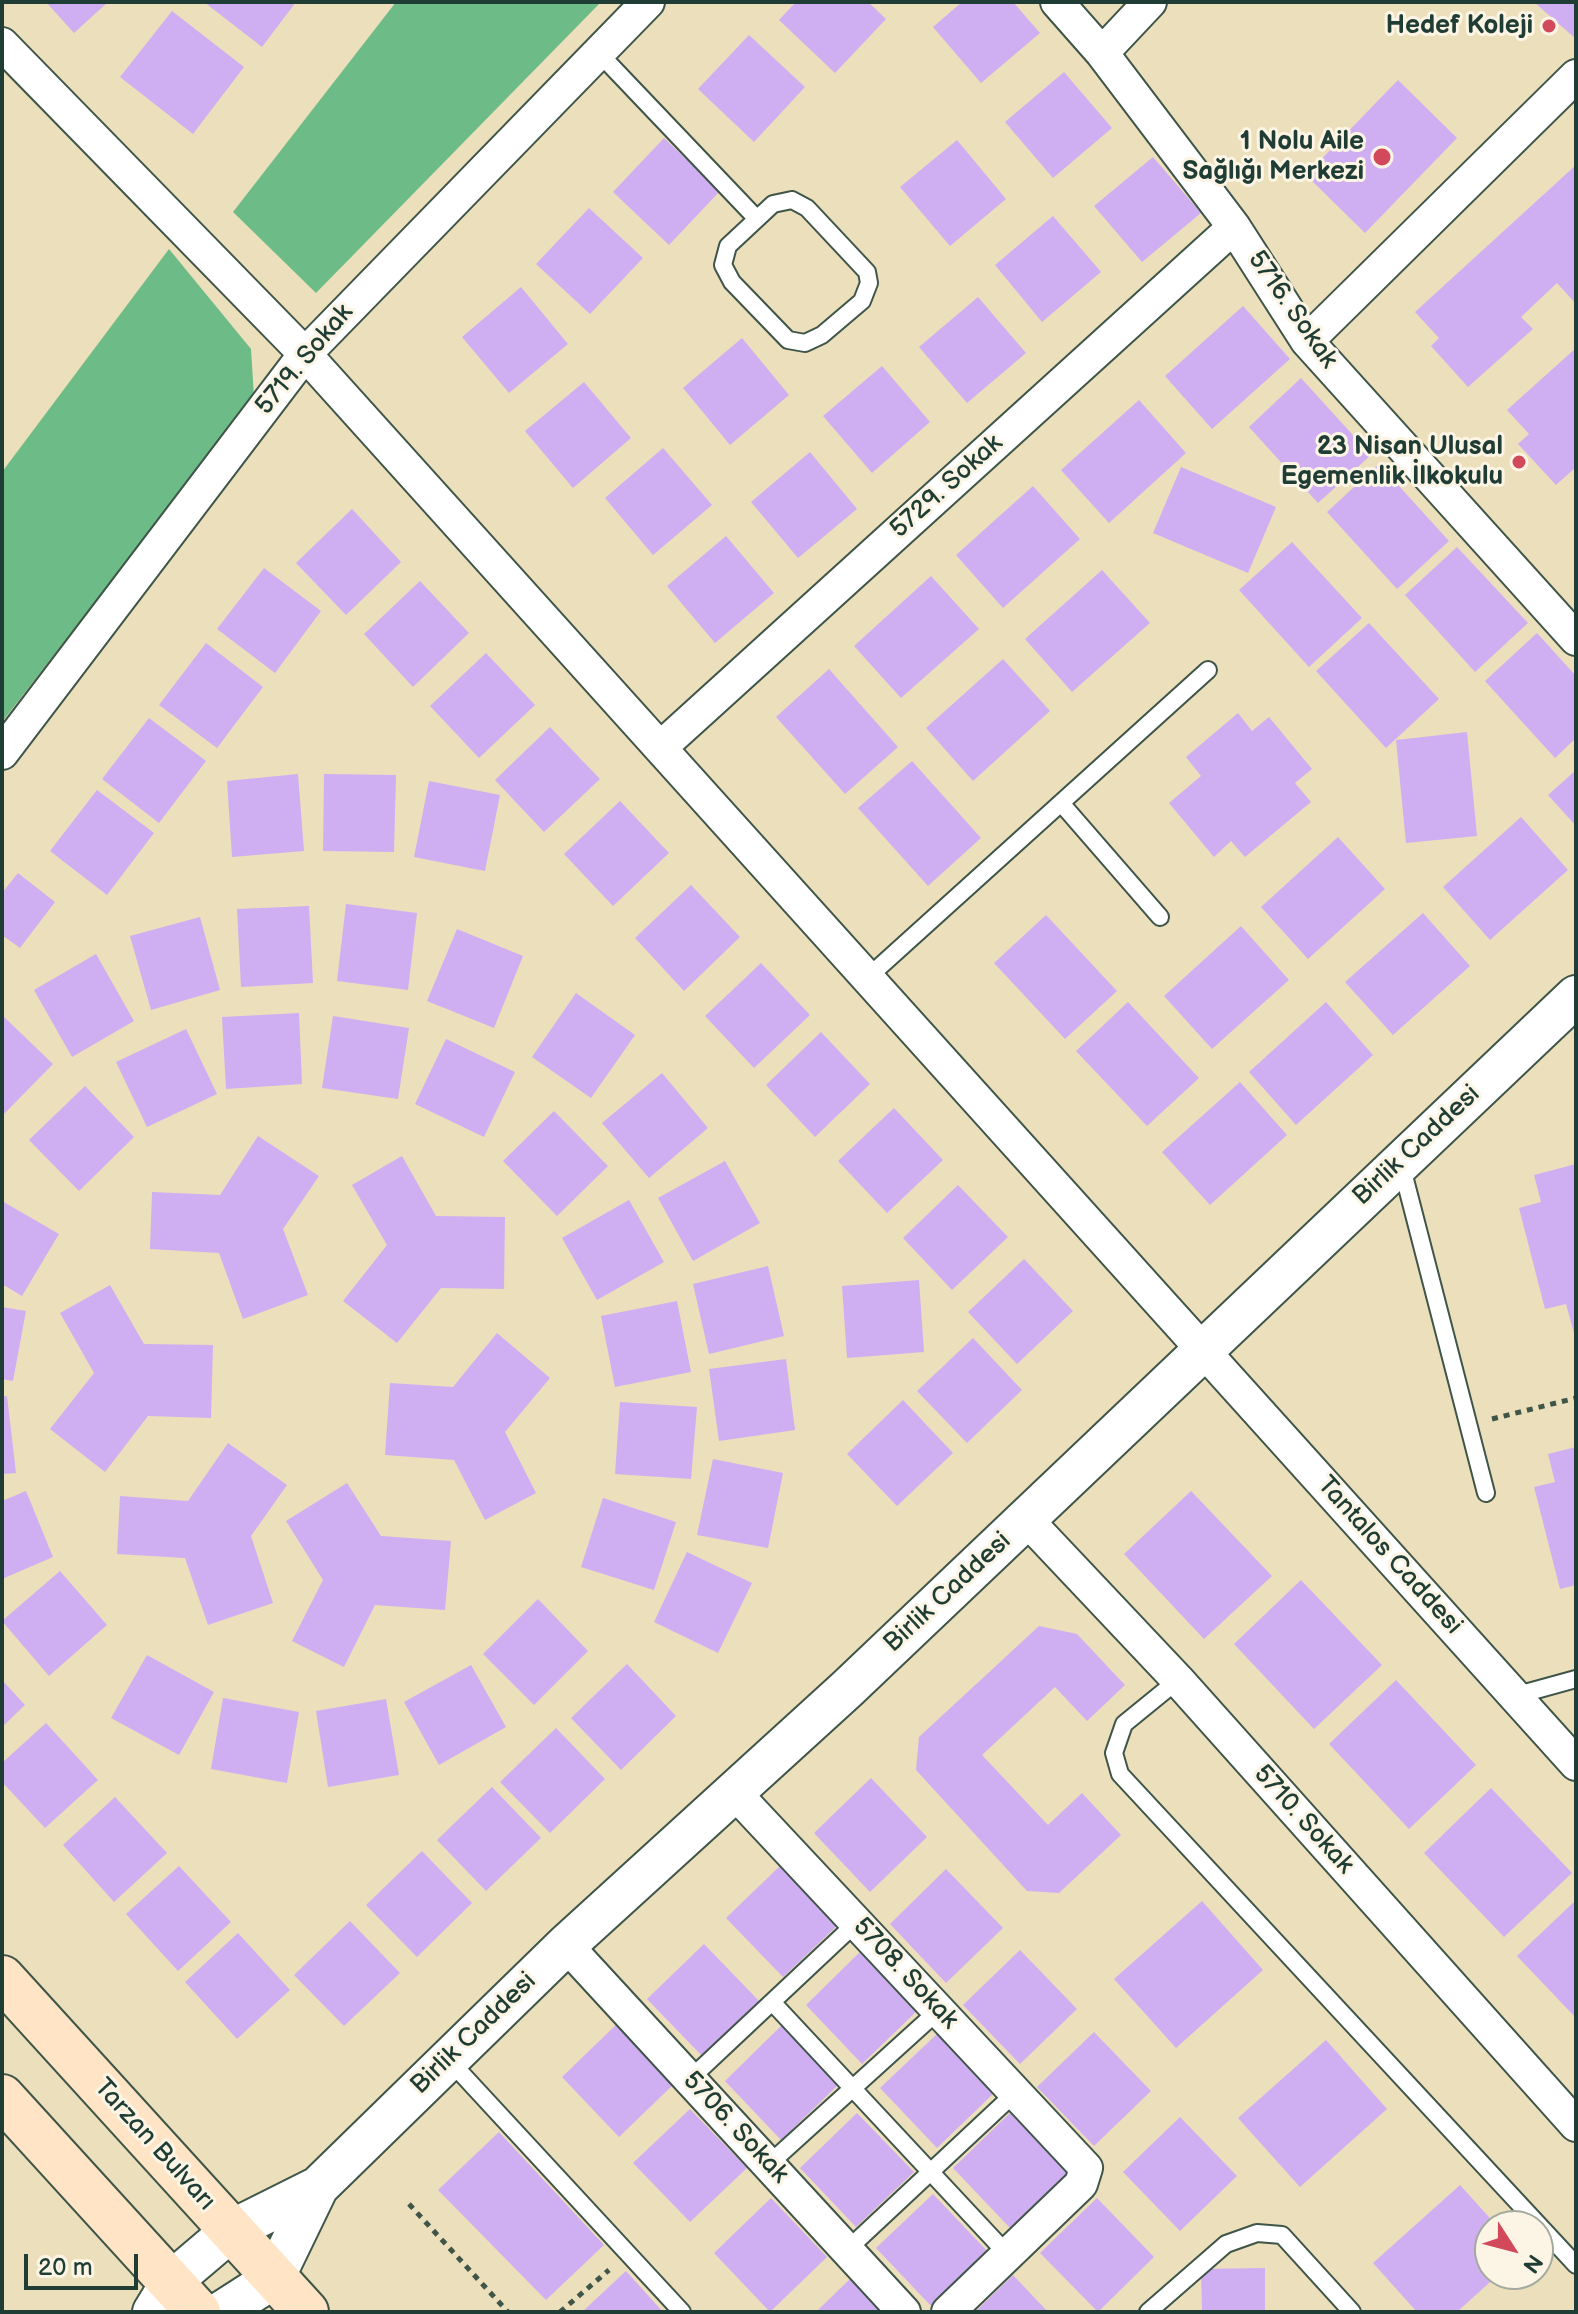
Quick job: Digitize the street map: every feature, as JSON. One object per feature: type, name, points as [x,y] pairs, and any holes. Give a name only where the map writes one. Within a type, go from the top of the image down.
[{"type":"main road","name":"Tarzan Bulvarı","points":[[2,1978],[306,2312]]},
{"type":"main road","points":[[2,2097],[175,2302]]},
{"type":"street","name":"5719. Sokak","points":[[2,753],[305,354],[648,2]]},
{"type":"street","name":"5716. Sokak","points":[[1057,2],[1102,53],[1234,227],[1307,341],[1576,639]]},
{"type":"street","points":[[1102,53],[1150,2]]},
{"type":"street","name":"Tantalos Caddesi","points":[[2,44],[305,354],[1576,1764]]},
{"type":"street","points":[[1307,341],[1576,76]]},
{"type":"street","name":"5729. Sokak","points":[[660,748],[1234,227]]},
{"type":"street","name":"Birlik Caddesi","points":[[175,2302],[232,2230],[318,2187],[566,1945],[1026,1519],[1576,996]]},
{"type":"street","name":"5710. Sokak","points":[[1026,1519],[1178,1680],[1576,2125]]},
{"type":"street","name":"5708. Sokak","points":[[734,1792],[1086,2168],[1081,2184],[1009,2256]]},
{"type":"street","name":"5706. Sokak","points":[[566,1945],[904,2312]]},
{"type":"street","name":"Birlik Caddesi","points":[[274,2278],[318,2187]]},
{"type":"street","points":[[948,2312],[1009,2256]]},
{"type":"street","points":[[221,2312],[274,2278]]},
{"type":"lane","points":[[598,52],[757,219]]},
{"type":"lane","points":[[792,200],[807,208],[867,272],[869,283],[862,301],[822,335],[805,343],[788,340],[732,282],[723,265],[728,246],[757,219],[773,204],[792,200]]},
{"type":"lane","points":[[866,979],[1208,670]]},
{"type":"lane","points":[[1061,803],[1160,917]]},
{"type":"lane","points":[[1400,1162],[1486,1493]]},
{"type":"lane","points":[[1514,1696],[1576,1679]]},
{"type":"lane","points":[[1178,1680],[1124,1724],[1114,1753],[1120,1774],[1576,2265]]},
{"type":"lane","points":[[690,2079],[856,1923]]},
{"type":"lane","points":[[773,2003],[1009,2256]]},
{"type":"lane","points":[[768,2165],[939,2010]]},
{"type":"lane","points":[[448,2059],[682,2312]]},
{"type":"lane","points":[[847,2250],[1016,2092]]},
{"type":"lane","points":[[1148,2312],[1226,2244],[1257,2233],[1282,2235],[1352,2312]]},
{"type":"path","points":[[1469,1424],[1576,1398]]},
{"type":"path","points":[[409,2204],[508,2312]]},
{"type":"path","points":[[560,2312],[628,2253]]},
{"type":"green space","points":[[396,2],[601,2],[316,293],[233,212]]},
{"type":"green space","points":[[169,249],[251,349],[254,397],[2,722],[2,472]]},
{"type":"building","points":[[46,2],[108,2],[74,33]]},
{"type":"building","points":[[204,2],[296,2],[262,47]]},
{"type":"building","points":[[796,2],[868,2],[886,19],[835,73],[779,20]]},
{"type":"building","points":[[962,2],[1013,2],[1040,33],[981,83],[933,27]]},
{"type":"building","points":[[1534,2],[1576,2],[1576,39]]},
{"type":"building","points":[[172,11],[244,67],[193,134],[120,77]]},
{"type":"building","points":[[749,35],[805,87],[754,142],[698,89]]},
{"type":"building","points":[[1064,72],[1112,128],[1053,178],[1005,122]]},
{"type":"building","name":"1 Nolu Aile Sağlığı Merkezi","points":[[1398,80],[1457,138],[1365,233],[1306,175]]},
{"type":"building","points":[[664,138],[720,191],[669,245],[613,192]]},
{"type":"building","points":[[957,140],[1006,199],[950,246],[900,187]]},
{"type":"building","points":[[1153,157],[1201,213],[1142,262],[1094,206]]},
{"type":"building","points":[[1576,165],[1576,304],[1557,283],[1521,317],[1533,329],[1468,387],[1431,346],[1439,338],[1415,312]]},
{"type":"building","points":[[589,208],[643,258],[590,314],[536,264]]},
{"type":"building","points":[[1053,216],[1101,272],[1042,322],[995,265]]},
{"type":"building","points":[[521,287],[568,344],[509,393],[462,337]]},
{"type":"building","points":[[978,297],[1026,353],[967,403],[919,347]]},
{"type":"building","points":[[1243,306],[1290,359],[1212,429],[1165,376]]},
{"type":"building","points":[[742,338],[789,395],[730,445],[683,388]]},
{"type":"building","points":[[1576,348],[1576,467],[1556,485],[1518,444],[1529,434],[1507,410]]},
{"type":"building","points":[[882,366],[930,422],[872,473],[823,416]]},
{"type":"building","points":[[1301,378],[1371,455],[1318,503],[1249,427]]},
{"type":"building","points":[[584,382],[631,438],[573,488],[525,431]]},
{"type":"building","points":[[1139,400],[1186,453],[1109,523],[1061,470]]},
{"type":"building","points":[[663,448],[712,505],[653,555],[605,498]]},
{"type":"building","points":[[810,452],[857,509],[798,558],[751,502]]},
{"type":"building","points":[[1379,464],[1449,541],[1397,589],[1327,512]]},
{"type":"building","points":[[1181,467],[1276,507],[1248,573],[1153,533]]},
{"type":"building","points":[[1033,486],[1080,539],[1003,608],[956,555]]},
{"type":"building","points":[[352,509],[401,562],[346,615],[296,563]]},
{"type":"building","points":[[726,536],[774,593],[715,643],[667,586]]},
{"type":"building","points":[[1292,542],[1362,618],[1309,667],[1239,590]]},
{"type":"building","points":[[1457,547],[1528,623],[1475,672],[1405,595]]},
{"type":"building","points":[[264,568],[321,611],[275,673],[217,629]]},
{"type":"building","points":[[1102,570],[1150,623],[1072,692],[1025,639]]},
{"type":"building","points":[[931,576],[979,629],[901,698],[854,646]]},
{"type":"building","points":[[420,581],[469,633],[413,687],[364,634]]},
{"type":"building","points":[[1369,623],[1439,699],[1386,748],[1316,671]]},
{"type":"building","points":[[1537,633],[1576,676],[1576,738],[1555,758],[1485,681]]},
{"type":"building","points":[[206,643],[263,687],[217,748],[159,705]]},
{"type":"building","points":[[486,653],[535,705],[479,758],[430,706]]},
{"type":"building","points":[[1003,659],[1050,711],[973,781],[926,728]]},
{"type":"building","points":[[829,669],[898,747],[845,794],[776,717]]},
{"type":"building","points":[[1238,713],[1252,731],[1269,717],[1312,769],[1295,783],[1311,802],[1245,857],[1231,841],[1214,857],[1169,803],[1201,776],[1186,757]]},
{"type":"building","points":[[149,718],[206,761],[159,823],[102,779]]},
{"type":"building","points":[[550,727],[600,779],[544,832],[495,780]]},
{"type":"building","points":[[1467,732],[1477,836],[1406,843],[1396,740]]},
{"type":"building","points":[[912,761],[981,838],[928,886],[858,808]]},
{"type":"building","points":[[1576,770],[1576,826],[1548,795]]},
{"type":"building","points":[[298,774],[304,851],[232,857],[227,781]]},
{"type":"building","points":[[324,774],[396,775],[394,852],[323,851]]},
{"type":"building","points":[[429,781],[500,795],[485,871],[414,857]]},
{"type":"building","points":[[97,790],[154,833],[107,895],[50,851]]},
{"type":"building","points":[[620,801],[669,853],[613,906],[564,854]]},
{"type":"building","points":[[1521,817],[1568,870],[1490,940],[1443,887]]},
{"type":"building","points":[[1338,837],[1385,889],[1308,959],[1261,907]]},
{"type":"building","points":[[18,873],[55,902],[20,948],[2,935],[2,893]]},
{"type":"building","points":[[691,885],[740,937],[684,991],[635,938]]},
{"type":"building","points":[[346,904],[417,913],[408,990],[337,981]]},
{"type":"building","points":[[309,906],[313,983],[241,987],[237,909]]},
{"type":"building","points":[[1423,913],[1470,966],[1393,1035],[1345,982]]},
{"type":"building","points":[[1046,915],[1117,991],[1065,1039],[994,963]]},
{"type":"building","points":[[200,917],[220,990],[151,1010],[130,936]]},
{"type":"building","points":[[1241,926],[1289,980],[1212,1049],[1164,996]]},
{"type":"building","points":[[457,929],[523,956],[494,1028],[427,1001]]},
{"type":"building","points":[[96,954],[134,1021],[72,1057],[34,990]]},
{"type":"building","points":[[761,963],[810,1015],[754,1068],[705,1016]]},
{"type":"building","points":[[576,993],[635,1035],[591,1098],[532,1057]]},
{"type":"building","points":[[1128,1002],[1199,1078],[1147,1126],[1076,1051]]},
{"type":"building","points":[[1326,1002],[1373,1055],[1296,1125],[1249,1072]]},
{"type":"building","points":[[299,1013],[302,1084],[226,1089],[222,1017]]},
{"type":"building","points":[[2,1015],[53,1064],[2,1116]]},
{"type":"building","points":[[333,1016],[409,1028],[398,1099],[322,1088]]},
{"type":"building","points":[[186,1029],[217,1094],[147,1127],[116,1062]]},
{"type":"building","points":[[821,1032],[870,1084],[815,1137],[766,1085]]},
{"type":"building","points":[[446,1039],[515,1072],[484,1137],[415,1104]]},
{"type":"building","points":[[662,1073],[708,1128],[649,1178],[602,1123]]},
{"type":"building","points":[[1240,1082],[1287,1135],[1210,1205],[1162,1152]]},
{"type":"building","points":[[85,1086],[134,1137],[79,1191],[29,1140]]},
{"type":"building","points":[[894,1108],[943,1160],[887,1213],[838,1161]]},
{"type":"building","points":[[554,1111],[608,1166],[557,1216],[503,1161]]},
{"type":"building","points":[[258,1136],[319,1176],[283,1229],[308,1295],[243,1319],[219,1253],[150,1249],[152,1192],[220,1195]]},
{"type":"building","points":[[402,1156],[436,1216],[505,1217],[504,1289],[441,1288],[397,1343],[343,1301],[387,1245],[352,1185]]},
{"type":"building","points":[[725,1161],[760,1223],[693,1261],[658,1198]]},
{"type":"building","points":[[1576,1164],[1575,1337],[1566,1304],[1545,1309],[1519,1208],[1541,1202],[1534,1175]]},
{"type":"building","points":[[958,1185],[1008,1237],[952,1290],[903,1238]]},
{"type":"building","points":[[629,1200],[664,1262],[597,1300],[562,1238]]},
{"type":"building","points":[[2,1201],[59,1234],[22,1296],[2,1284]]},
{"type":"building","points":[[1024,1259],[1073,1311],[1017,1364],[968,1312]]},
{"type":"building","points":[[768,1266],[784,1336],[709,1354],[693,1284]]},
{"type":"building","points":[[919,1280],[924,1352],[847,1358],[842,1286]]},
{"type":"building","points":[[110,1285],[144,1344],[213,1345],[211,1418],[148,1416],[105,1472],[50,1429],[94,1373],[60,1313]]},
{"type":"building","points":[[677,1301],[691,1372],[615,1387],[601,1316]]},
{"type":"building","points":[[2,1307],[26,1311],[13,1381],[2,1379]]},
{"type":"building","points":[[497,1333],[550,1378],[505,1432],[536,1493],[485,1520],[454,1460],[385,1455],[390,1383],[453,1387]]},
{"type":"building","points":[[973,1338],[1022,1390],[967,1443],[917,1391]]},
{"type":"building","points":[[786,1359],[795,1430],[719,1441],[709,1369]]},
{"type":"building","points":[[7,1396],[16,1473],[2,1474],[2,1397]]},
{"type":"building","points":[[903,1400],[953,1453],[897,1506],[847,1454]]},
{"type":"building","points":[[620,1402],[697,1407],[691,1479],[615,1474]]},
{"type":"building","points":[[228,1443],[287,1485],[251,1536],[273,1603],[208,1625],[185,1558],[117,1554],[120,1496],[188,1501]]},
{"type":"building","points":[[1576,1447],[1576,1585],[1560,1589],[1534,1487],[1555,1482],[1548,1454]]},
{"type":"building","points":[[713,1459],[783,1473],[768,1548],[697,1535]]},
{"type":"building","points":[[347,1483],[381,1536],[451,1541],[445,1610],[375,1605],[344,1667],[292,1641],[323,1580],[286,1521]]},
{"type":"building","points":[[26,1491],[53,1557],[2,1579],[2,1501]]},
{"type":"building","points":[[1191,1491],[1272,1576],[1204,1639],[1124,1554]]},
{"type":"building","points":[[603,1498],[676,1522],[654,1590],[581,1567]]},
{"type":"building","points":[[687,1552],[752,1583],[718,1653],[654,1622]]},
{"type":"building","points":[[60,1571],[107,1625],[49,1676],[2,1621]]},
{"type":"building","points":[[1301,1580],[1382,1665],[1314,1729],[1234,1644]]},
{"type":"building","points":[[538,1599],[588,1651],[534,1705],[483,1654]]},
{"type":"building","points":[[1039,1626],[1077,1634],[1125,1685],[1087,1721],[1055,1687],[982,1755],[1048,1825],[1082,1793],[1121,1835],[1059,1893],[1027,1891],[916,1770],[919,1737]]},
{"type":"building","points":[[147,1655],[214,1692],[179,1755],[111,1718]]},
{"type":"building","points":[[627,1664],[676,1716],[621,1770],[571,1718]]},
{"type":"building","points":[[471,1665],[506,1727],[439,1765],[404,1702]]},
{"type":"building","points":[[2,1680],[25,1705],[2,1727]]},
{"type":"building","points":[[1396,1680],[1476,1765],[1409,1829],[1329,1744]]},
{"type":"building","points":[[223,1698],[299,1712],[287,1783],[211,1769]]},
{"type":"building","points":[[386,1699],[399,1775],[328,1787],[316,1711]]},
{"type":"building","points":[[46,1723],[98,1780],[45,1828],[2,1782],[2,1763]]},
{"type":"building","points":[[556,1728],[605,1779],[550,1833],[500,1782]]},
{"type":"building","points":[[871,1778],[927,1837],[870,1892],[814,1833]]},
{"type":"building","points":[[492,1787],[541,1838],[486,1891],[437,1840]]},
{"type":"building","points":[[1491,1788],[1572,1873],[1504,1937],[1424,1853]]},
{"type":"building","points":[[115,1797],[167,1853],[114,1902],[63,1845]]},
{"type":"building","points":[[422,1851],[472,1903],[417,1957],[366,1905]]},
{"type":"building","points":[[783,1863],[840,1923],[783,1977],[726,1918]]},
{"type":"building","points":[[179,1866],[231,1922],[178,1971],[126,1914]]},
{"type":"building","points":[[946,1869],[1003,1928],[946,1983],[890,1924]]},
{"type":"building","points":[[1576,1900],[1576,2018],[1517,1956]]},
{"type":"building","points":[[1202,1901],[1263,1970],[1176,2048],[1114,1979]]},
{"type":"building","points":[[350,1921],[400,1973],[344,2026],[294,1975]]},
{"type":"building","points":[[238,1933],[290,1990],[237,2039],[185,1982]]},
{"type":"building","points":[[704,1944],[761,2003],[704,2058],[647,1999]]},
{"type":"building","points":[[862,1950],[919,2009],[862,2064],[806,2005]]},
{"type":"building","points":[[1020,1950],[1077,2009],[1020,2064],[963,2005]]},
{"type":"building","points":[[619,2022],[676,2082],[619,2137],[562,2077]]},
{"type":"building","points":[[782,2025],[838,2085],[781,2140],[725,2081]]},
{"type":"building","points":[[1094,2032],[1151,2091],[1094,2146],[1037,2087]]},
{"type":"building","points":[[937,2034],[994,2093],[937,2148],[880,2088]]},
{"type":"building","points":[[1326,2040],[1387,2109],[1300,2187],[1238,2118]]},
{"type":"building","points":[[690,2109],[747,2168],[690,2222],[633,2163]]},
{"type":"building","points":[[857,2113],[914,2172],[856,2227],[800,2168]]},
{"type":"building","points":[[1010,2113],[1067,2173],[1010,2228],[953,2168]]},
{"type":"building","points":[[1180,2117],[1237,2176],[1180,2231],[1123,2172]]},
{"type":"building","points":[[499,2132],[604,2245],[546,2300],[438,2190]]},
{"type":"building","points":[[1460,2185],[1483,2210],[1474,2210],[1474,2290],[1481,2290],[1457,2312],[1417,2312],[1373,2263]]},
{"type":"building","points":[[933,2194],[989,2253],[932,2307],[876,2248]]},
{"type":"building","points":[[771,2198],[827,2257],[770,2312],[714,2253]]},
{"type":"building","points":[[1097,2198],[1154,2257],[1098,2312],[1040,2253]]},
{"type":"building","points":[[1265,2268],[1265,2312],[1202,2312],[1201,2269]]},
{"type":"building","points":[[626,2271],[663,2312],[582,2312]]},
{"type":"building","points":[[1013,2275],[1048,2312],[975,2312]]},
{"type":"building","points":[[850,2279],[882,2312],[816,2312]]},
{"type":"place","name":"Hedef Koleji","points":[[1549,26]]},
{"type":"place","name":"1 Nolu Aile Sağlığı Merkezi","points":[[1382,157]]},
{"type":"place","name":"23 Nisan Ulusal Egemenlik İlkokulu","points":[[1519,462]]}]
